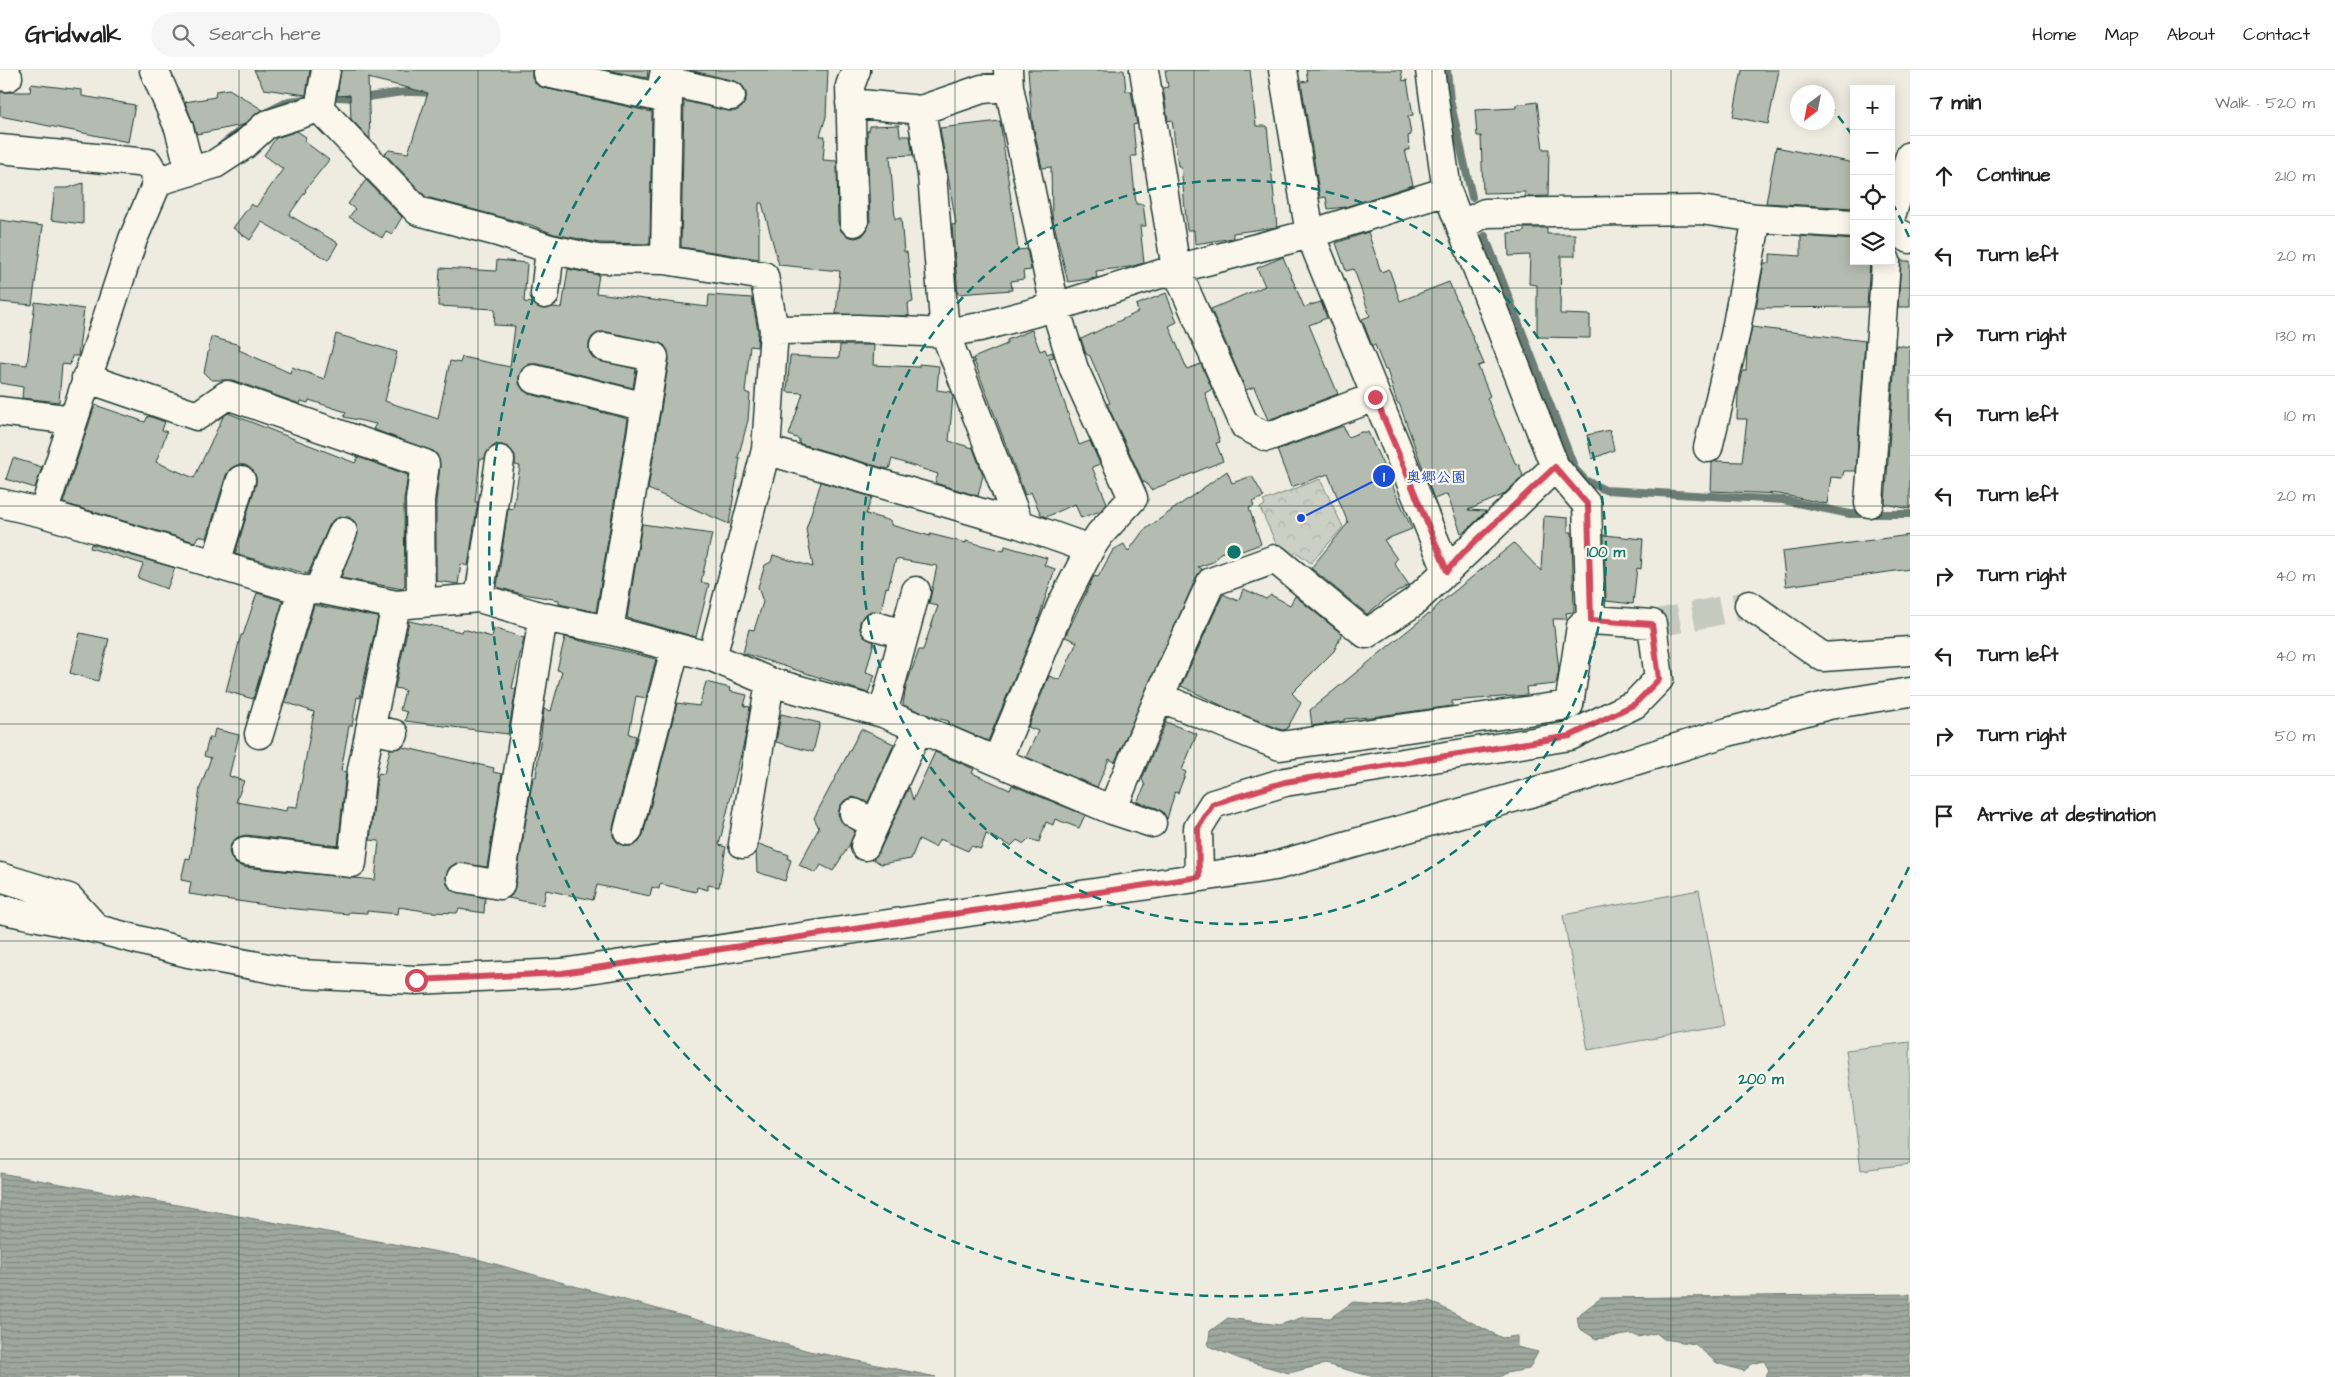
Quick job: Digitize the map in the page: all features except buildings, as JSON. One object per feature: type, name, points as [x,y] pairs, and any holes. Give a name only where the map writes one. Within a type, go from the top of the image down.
[{"type":"street","points":[[154,70],[179,128],[190,171]]},
{"type":"street","points":[[319,108],[326,70]]},
{"type":"street","points":[[854,222],[850,86],[856,70]]},
{"type":"street","points":[[1144,70],[1176,269],[1246,426],[1267,437],[1375,397]]},
{"type":"street","points":[[1283,70],[1310,234],[1447,571]]},
{"type":"street","points":[[1430,70],[1447,192],[1462,225],[1555,467],[1588,505],[1591,620]]},
{"type":"street","points":[[547,73],[665,83],[731,96]]},
{"type":"street","points":[[850,103],[921,110],[1009,78],[1055,307],[1074,369],[1133,498],[1100,534],[1090,549],[1061,606],[997,761]]},
{"type":"street","points":[[665,83],[665,260]]},
{"type":"street","points":[[44,513],[86,378],[133,239],[158,181],[215,164],[244,145],[266,125],[319,108]]},
{"type":"street","points":[[319,108],[418,212],[498,232],[550,249],[597,259],[665,260],[764,276],[774,330],[766,450],[712,657]]},
{"type":"street","points":[[921,110],[932,175],[945,333],[1020,524]]},
{"type":"street","points":[[0,150],[148,164],[158,181]]},
{"type":"street","points":[[1895,203],[1910,156]]},
{"type":"street","points":[[774,330],[858,329],[945,333],[980,326],[1055,307],[1176,269],[1310,234],[1447,192]]},
{"type":"street","points":[[1462,225],[1485,213],[1700,210],[1757,218],[1850,224]]},
{"type":"street","points":[[1708,448],[1736,335],[1757,218]]},
{"type":"street","points":[[1895,231],[1910,239]]},
{"type":"street","points":[[545,294],[550,249]]},
{"type":"street","points":[[1869,503],[1886,265]]},
{"type":"street","points":[[604,347],[654,357],[609,630]]},
{"type":"street","points":[[86,378],[197,416],[227,395],[425,464],[408,604],[382,731],[362,769],[352,863],[245,851]]},
{"type":"street","points":[[534,379],[646,407]]},
{"type":"street","points":[[0,411],[73,420]]},
{"type":"street","points":[[766,450],[1020,524],[1090,549]]},
{"type":"street","points":[[479,598],[500,460]]},
{"type":"street","points":[[1112,810],[1159,697],[1211,582],[1275,559],[1366,634],[1414,602],[1555,467]]},
{"type":"street","points":[[216,563],[241,480]]},
{"type":"street","points":[[0,503],[44,513],[311,589],[408,604],[479,598],[544,617],[609,630],[675,649],[712,657],[770,682],[882,713],[1112,810],[1152,823]]},
{"type":"street","points":[[255,722],[311,589],[343,532]]},
{"type":"street","points":[[882,713],[916,591]]},
{"type":"street","points":[[1749,605],[1823,657],[1910,651]]},
{"type":"street","points":[[461,878],[500,895],[511,757],[544,617]]},
{"type":"street","points":[[1159,697],[1280,746],[1569,705],[1582,626],[1591,620],[1652,624],[1659,679],[1635,704],[1570,736],[1285,782],[1213,804],[1198,828],[1199,877]]},
{"type":"street","points":[[875,626],[904,634]]},
{"type":"street","points":[[628,831],[675,649]]},
{"type":"street","points":[[743,844],[770,682]]},
{"type":"street","points":[[0,909],[97,929],[188,953],[300,974],[416,980],[552,974],[1275,866],[1536,791],[1737,730],[1829,705],[1910,692]]},
{"type":"street","points":[[865,828],[919,728]]},
{"type":"street","points":[[0,877],[69,898],[97,929]]},
{"type":"green space","points":[[1320,479],[1343,527],[1311,563],[1296,552],[1290,560],[1278,548],[1260,508],[1265,505],[1263,501]]},
{"type":"green space","points":[[1699,890],[1724,1026],[1588,1050],[1563,915]]},
{"type":"green space","points":[[1910,1042],[1910,1164],[1861,1170],[1846,1050]]},
{"type":"shaded area","points":[[0,1173],[477,1259],[809,1351],[936,1377],[0,1377]]},
{"type":"shaded area","points":[[1910,1294],[1910,1377],[1766,1377],[1769,1370],[1764,1361],[1752,1364],[1744,1371],[1717,1363],[1695,1344],[1664,1339],[1656,1333],[1638,1337],[1633,1334],[1596,1339],[1579,1328],[1577,1316],[1601,1298]]},
{"type":"shaded area","points":[[1430,1301],[1502,1338],[1517,1336],[1517,1347],[1538,1352],[1529,1369],[1506,1373],[1500,1377],[1374,1377],[1325,1364],[1289,1373],[1243,1360],[1208,1346],[1210,1331],[1228,1318],[1279,1325],[1304,1317],[1330,1318],[1353,1302],[1382,1304]]},
{"type":"waterway","points":[[1447,70],[1450,100],[1472,197]]},
{"type":"waterway","points":[[336,97],[364,98],[410,92],[436,94]]},
{"type":"waterway","points":[[269,111],[289,101],[315,98]]},
{"type":"waterway","points":[[223,144],[253,120]]},
{"type":"waterway","points":[[1485,236],[1575,469],[1585,480],[1605,490],[1783,500],[1850,514],[1910,514]]},
{"type":"tunnel","points":[[1652,624],[1749,605]]},
{"type":"place","name":"奥郷公園","points":[[1301,518]]},
{"type":"route","points":[[416,980],[562,973],[1199,877],[1198,828],[1213,804],[1285,782],[1570,736],[1635,704],[1659,679],[1652,624],[1591,620],[1588,505],[1555,467],[1462,554],[1447,571],[1375,397]]}]
